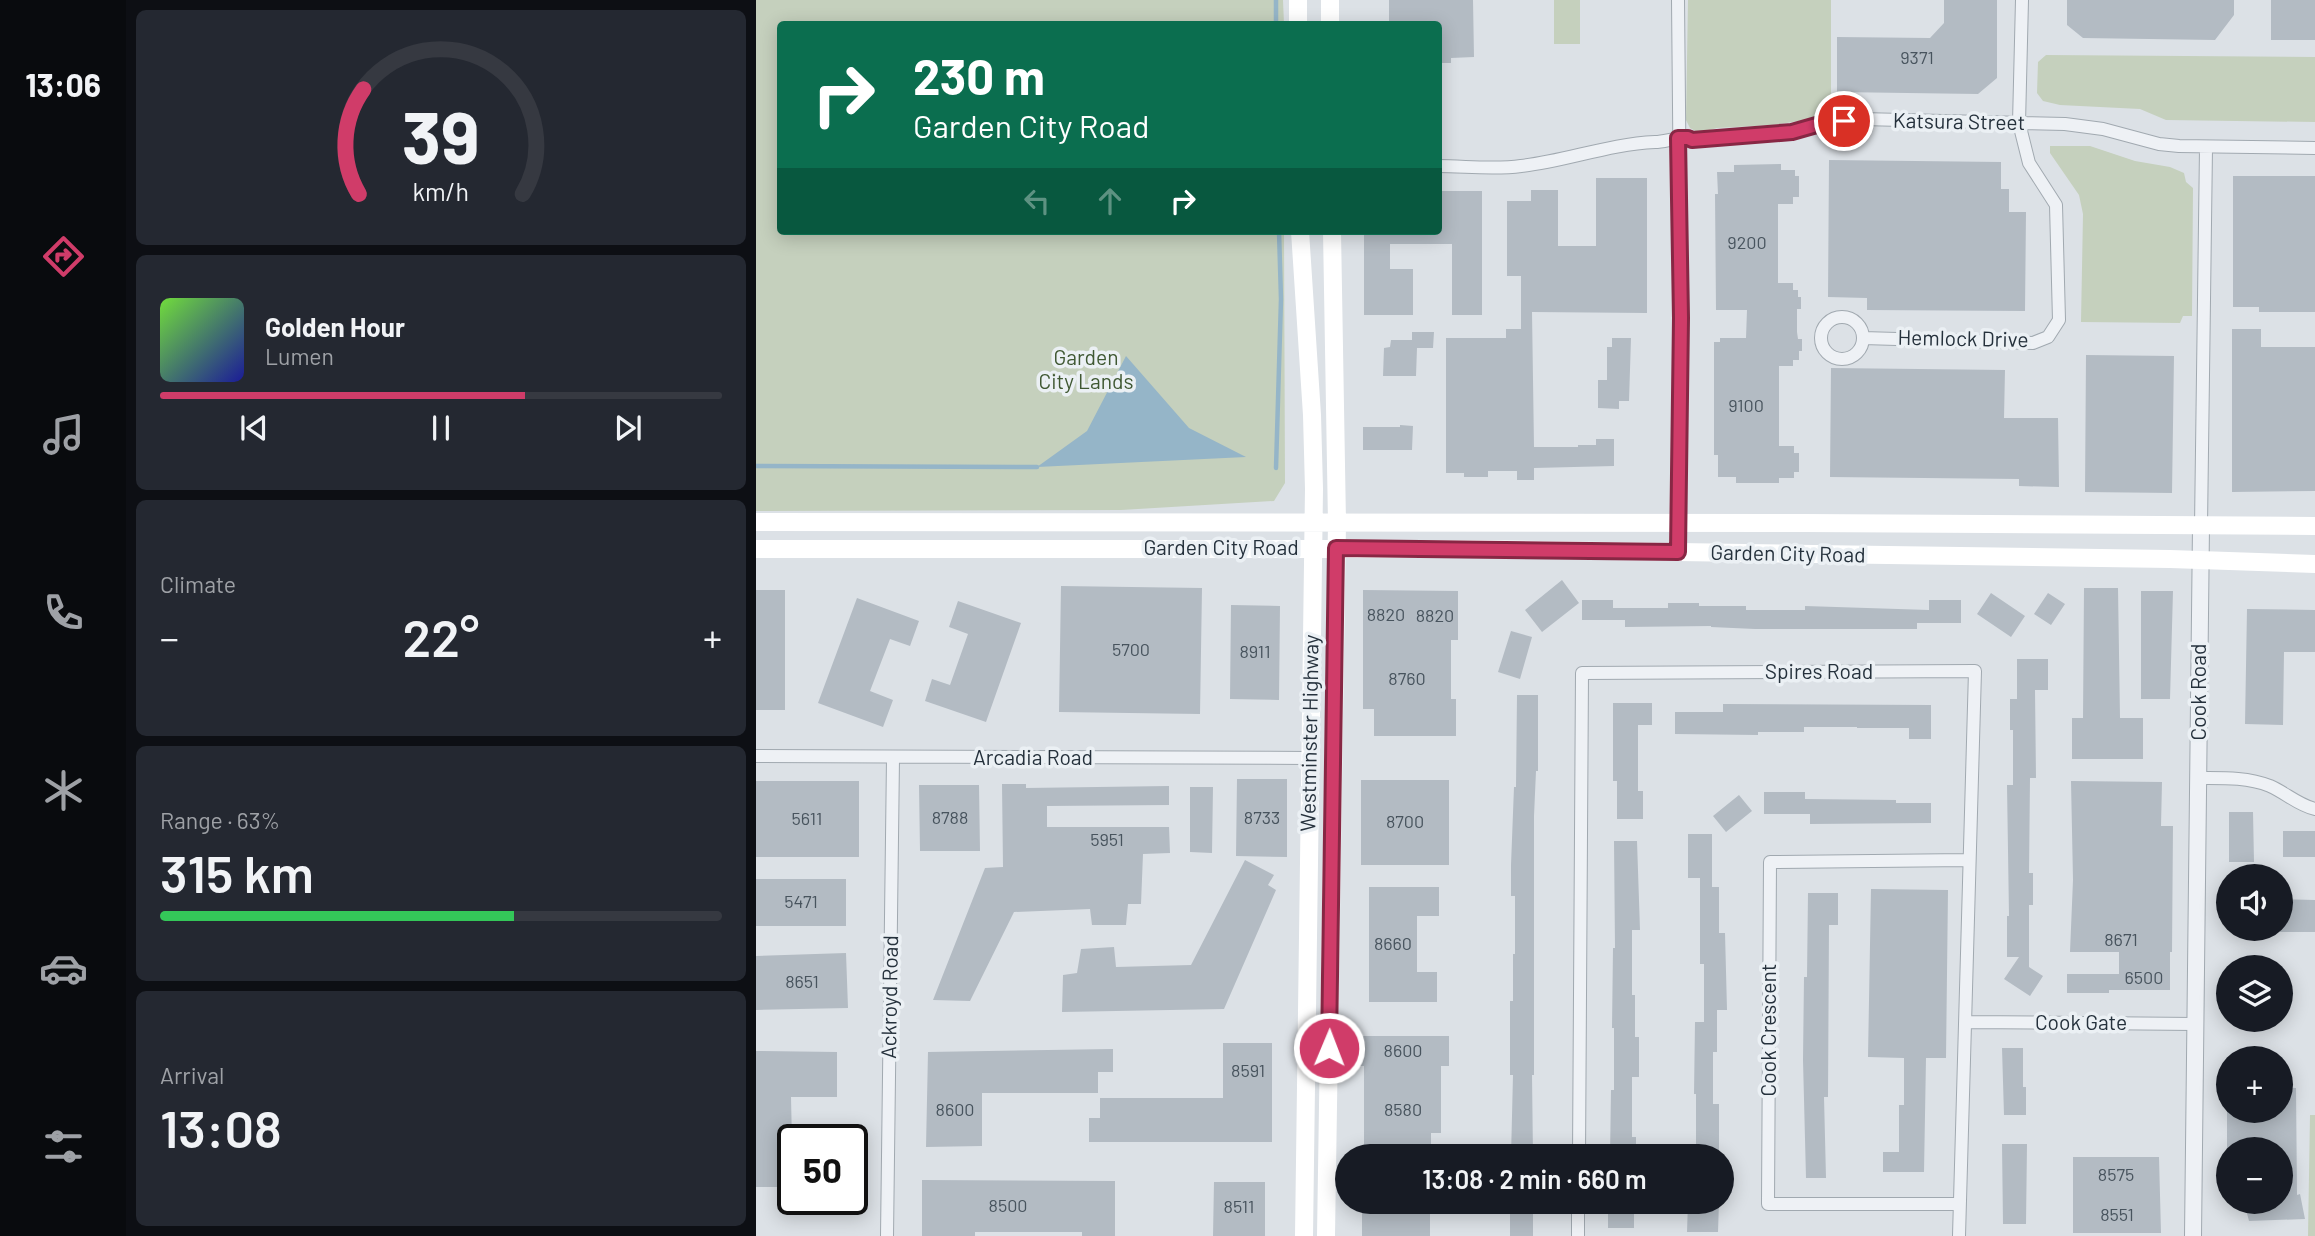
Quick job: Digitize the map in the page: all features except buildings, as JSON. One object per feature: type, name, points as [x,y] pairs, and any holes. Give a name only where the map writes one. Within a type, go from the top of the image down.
[{"type":"main road","points":[[1298,0],[1298,21]]},
{"type":"main road","points":[[1330,0],[1330,21]]},
{"type":"main road","name":"Westminster Highway","points":[[1300,235],[1312,415],[1313,523],[1304,1236]]},
{"type":"main road","name":"Westminster Highway","points":[[1326,1236],[1337,523],[1332,235]]},
{"type":"main road","name":"Garden City Road","points":[[756,522],[2315,526]]},
{"type":"main road","name":"Garden City Road","points":[[756,549],[1336,548],[2200,560],[2315,564]]},
{"type":"street","points":[[1678,0],[1681,312],[1678,552]]},
{"type":"street","name":"Hemlock Drive","points":[[1863,338],[2033,343],[2048,337],[2059,320],[2056,205],[2028,163],[2019,123],[2022,0]]},
{"type":"street","name":"Katsura Street","points":[[1442,166],[1519,167],[1678,138],[1692,140],[1792,132],[1827,122],[1862,119],[2065,124],[2103,129],[2159,144],[2206,148],[2315,148]]},
{"type":"street","name":"Cook Road","points":[[2193,1236],[2206,148]]},
{"type":"street","name":"Spires Road","points":[[1578,1144],[1582,673],[1975,671],[1959,1236]]},
{"type":"street","name":"Arcadia Road","points":[[756,757],[1310,758]]},
{"type":"street","name":"Ackroyd Road","points":[[887,1236],[893,758]]},
{"type":"street","points":[[2198,778],[2244,779],[2271,787],[2306,807],[2315,809]]},
{"type":"street","name":"Cook Crescent","points":[[1959,1204],[1768,1204],[1770,862],[1968,860]]},
{"type":"street","name":"Cook Gate","points":[[1966,1022],[2195,1024]]},
{"type":"street","points":[[1578,1214],[1578,1236]]},
{"type":"green space","name":"Garden City Lands","points":[[756,0],[1283,0],[1284,21],[777,21],[777,235],[1284,235],[1285,483],[1274,501],[1121,510],[756,511]]},
{"type":"green space","points":[[1554,0],[1580,0],[1580,44],[1554,44]]},
{"type":"green space","points":[[1688,0],[1831,0],[1831,116],[1774,125],[1717,128],[1699,133],[1690,128],[1686,120]]},
{"type":"green space","points":[[2046,55],[2315,57],[2315,122],[2166,120],[2140,109],[2060,105],[2043,101],[2037,93],[2038,62]]},
{"type":"green space","points":[[2050,146],[2090,146],[2184,173],[2186,182],[2193,188],[2192,316],[2183,316],[2180,323],[2081,322],[2083,214],[2079,195],[2050,153]]},
{"type":"green space","points":[[2310,1115],[2315,1115],[2315,1236],[2308,1236]]},
{"type":"water","points":[[1126,356],[1189,428],[1246,457],[1037,467],[1087,431]]},
{"type":"waterway","points":[[1276,0],[1276,21]]},
{"type":"waterway","points":[[1276,468],[1281,299],[1279,235]]},
{"type":"waterway","points":[[756,466],[1037,467]]},
{"type":"route","points":[[1329,1048],[1336,548],[1678,552],[1681,318],[1678,138],[1692,140],[1792,132],[1827,122],[1844,121]]}]
